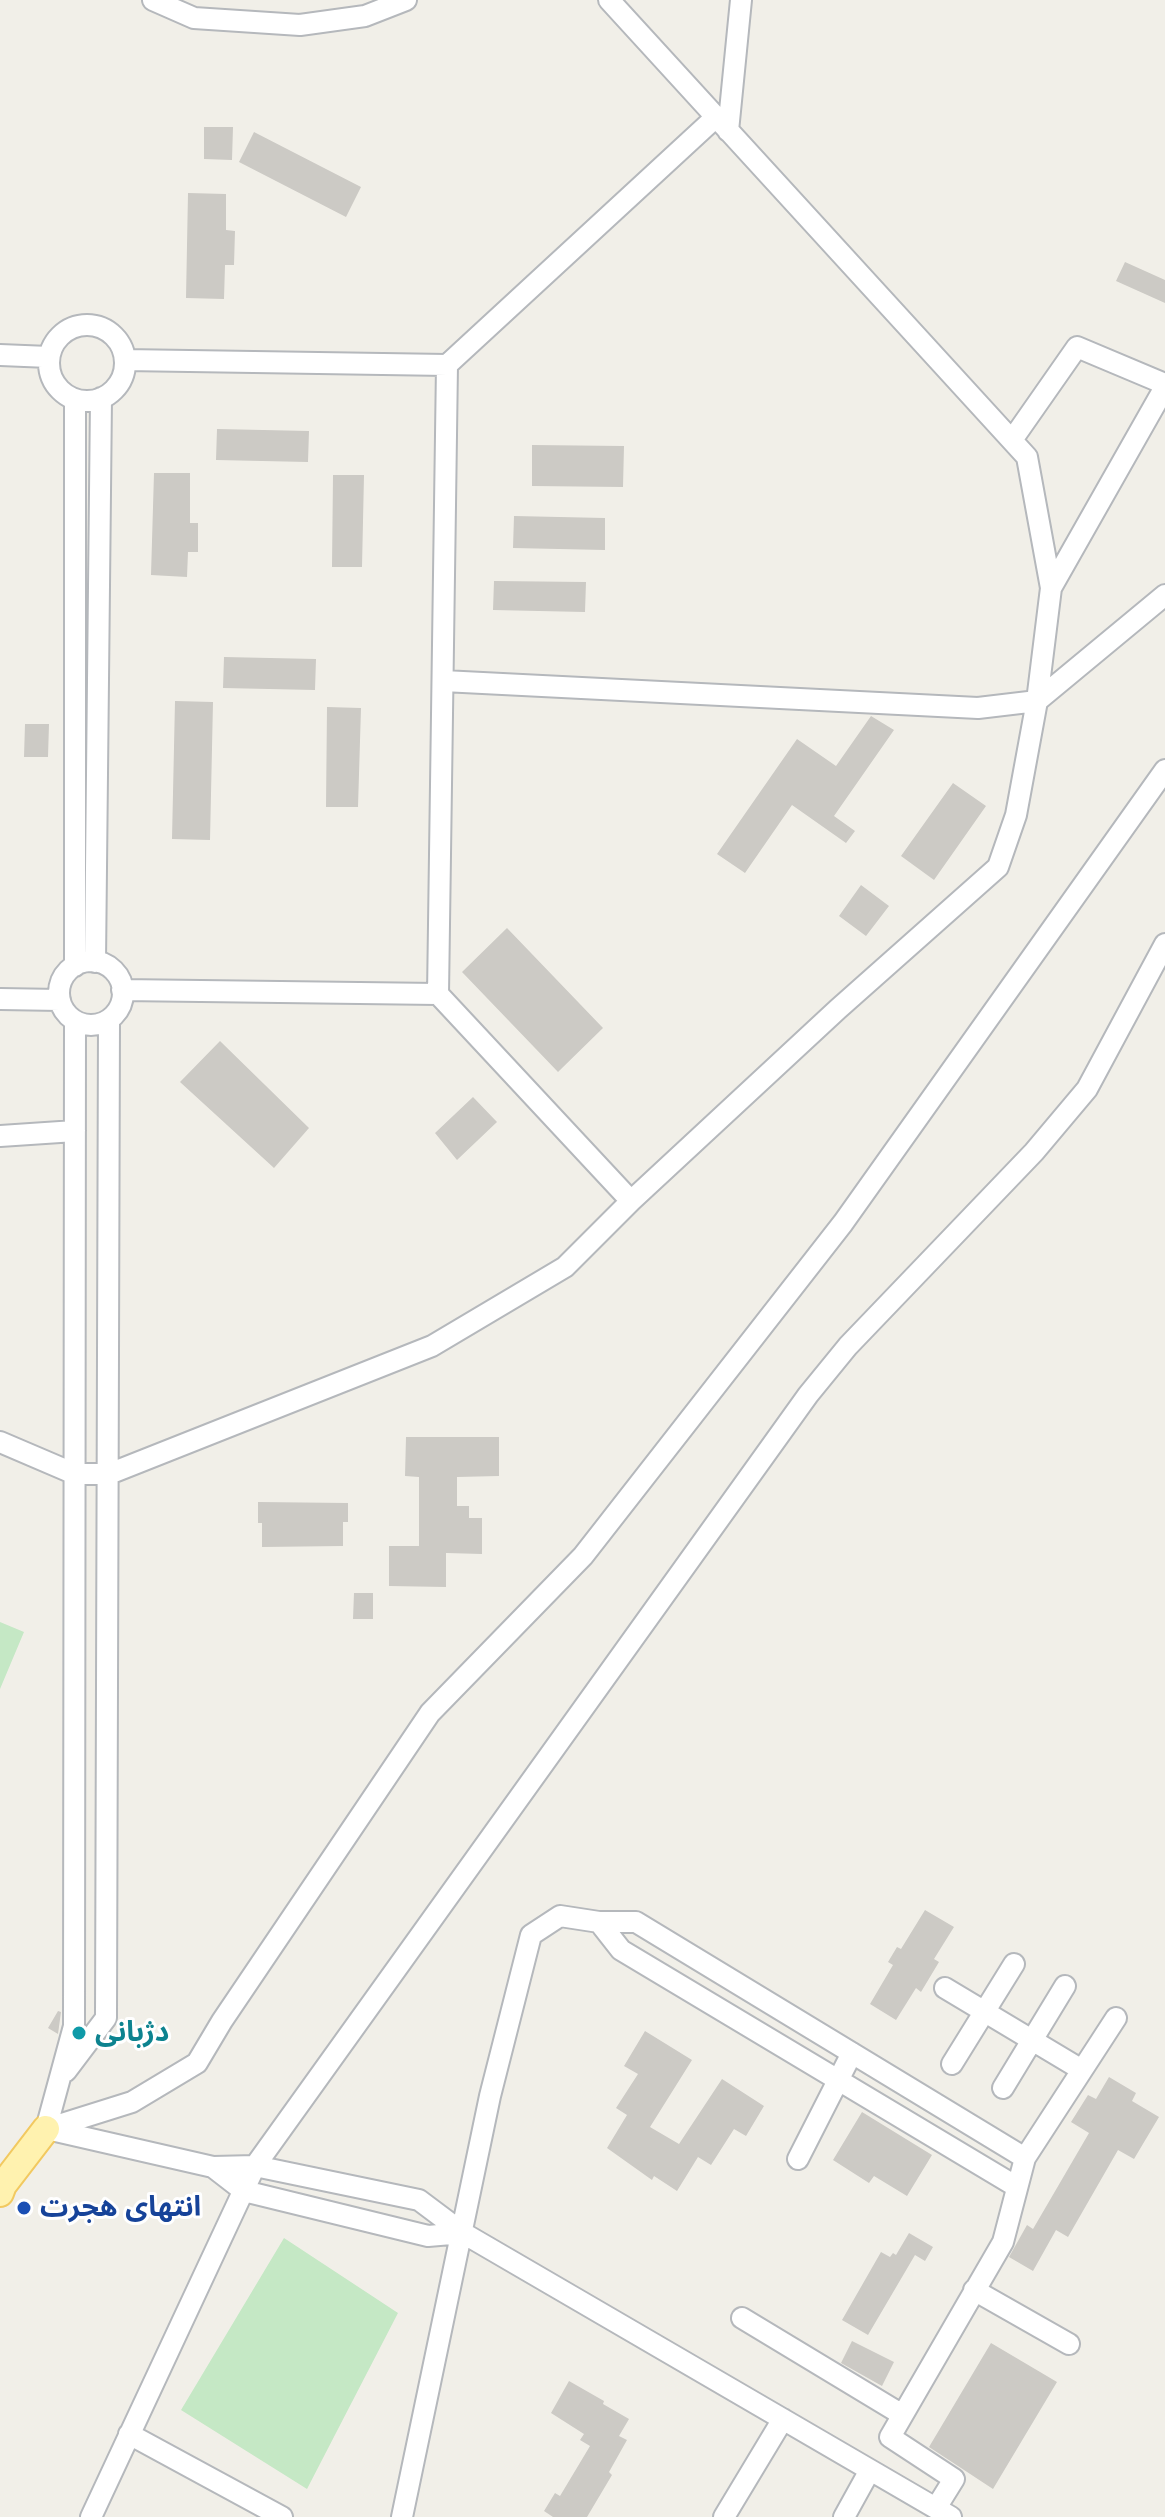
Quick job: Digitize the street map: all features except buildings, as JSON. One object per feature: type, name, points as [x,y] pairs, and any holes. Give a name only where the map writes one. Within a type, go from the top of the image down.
[{"type":"main road","points":[[0,2157],[46,2129]]},
{"type":"main road","points":[[0,2193],[46,2129]]},
{"type":"lane","points":[[153,0],[194,18],[300,25],[365,16],[406,0]]},
{"type":"lane","points":[[0,1442],[75,1474],[109,1474],[432,1346],[565,1267],[631,1201],[838,1009],[998,867],[1016,815],[1037,701],[1051,588],[1027,457],[609,0]]},
{"type":"lane","points":[[125,360],[447,365],[722,124],[741,0]]},
{"type":"lane","points":[[82,324],[95,325],[116,337],[123,348],[125,360],[119,383],[101,398],[88,401],[64,393],[55,383],[49,357],[53,345],[70,328],[82,324]]},
{"type":"lane","points":[[1012,440],[1077,347],[1165,386],[1051,588]]},
{"type":"lane","points":[[0,355],[49,357]]},
{"type":"lane","points":[[447,365],[438,994],[631,1201]]},
{"type":"lane","points":[[85,964],[101,398]]},
{"type":"lane","points":[[75,399],[85,964]]},
{"type":"lane","points":[[443,681],[978,708],[1037,701],[1165,595]]},
{"type":"lane","points":[[46,2129],[132,2102],[197,2063],[430,1713],[583,1556],[834,1236],[1165,770]]},
{"type":"lane","points":[[91,2517],[255,2166],[808,1395],[848,1346],[1034,1152],[1080,1098],[1165,944]]},
{"type":"lane","points":[[85,964],[114,971],[122,990],[120,1006],[109,1020],[93,1025],[68,1016],[60,1000],[62,980],[85,964]]},
{"type":"lane","points":[[122,990],[438,994]]},
{"type":"lane","points":[[0,999],[60,1000]]},
{"type":"lane","points":[[59,2081],[106,2018],[109,1020]]},
{"type":"lane","points":[[46,2129],[74,2026],[75,1021]]},
{"type":"lane","points":[[0,1136],[75,1131]]},
{"type":"lane","points":[[402,2517],[490,2096],[531,1935],[560,1916],[599,1922],[636,1922],[1025,2158]]},
{"type":"lane","points":[[599,1922],[621,1950],[1017,2187]]},
{"type":"lane","points":[[952,2064],[1014,1964]]},
{"type":"lane","points":[[1003,2088],[1065,1986]]},
{"type":"lane","points":[[945,1988],[1082,2070]]},
{"type":"lane","points":[[46,2129],[213,2167],[255,2166],[419,2200],[463,2233],[944,2512],[954,2479],[890,2437],[1003,2242],[1025,2158],[1116,2018]]},
{"type":"lane","points":[[798,2159],[852,2053]]},
{"type":"lane","points":[[213,2167],[244,2191],[428,2236],[463,2233]]},
{"type":"lane","points":[[974,2290],[1069,2344]]},
{"type":"lane","points":[[742,2318],[901,2414]]},
{"type":"lane","points":[[724,2517],[783,2419]]},
{"type":"lane","points":[[129,2434],[282,2517]]},
{"type":"lane","points":[[844,2517],[870,2470]]},
{"type":"green space","points":[[0,1622],[24,1632],[0,1689]]},
{"type":"green space","points":[[284,2238],[398,2313],[307,2489],[181,2410]]},
{"type":"place","name":"دژبانی","points":[[79,2033]]},
{"type":"place","name":"انتهای هجرت","points":[[24,2208]]}]
